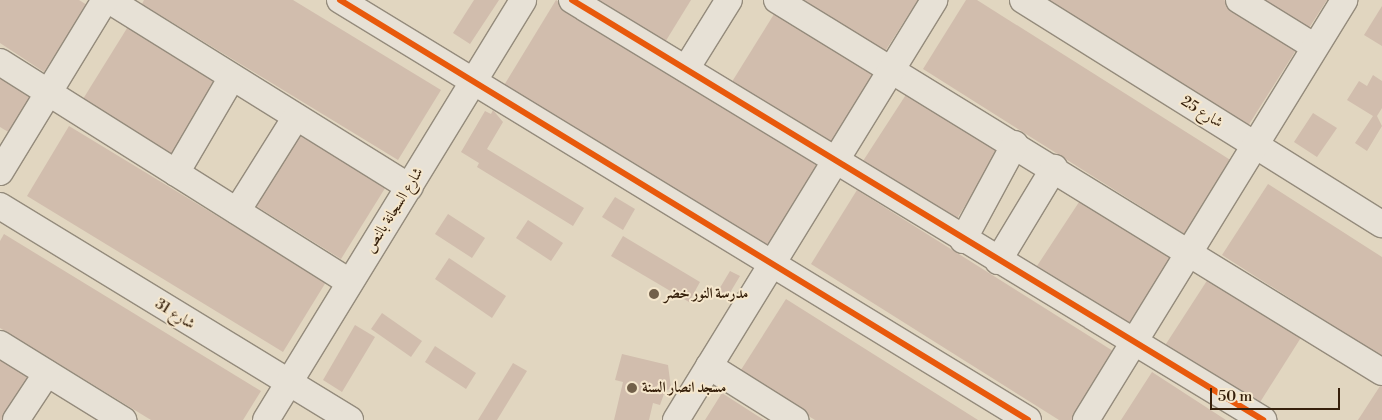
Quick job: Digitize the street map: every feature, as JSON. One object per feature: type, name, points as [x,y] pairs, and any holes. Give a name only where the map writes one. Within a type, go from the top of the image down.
[{"type":"street","points":[[0,172],[107,0],[409,187]]},
{"type":"street","points":[[340,0],[472,82],[773,261],[1028,420]]},
{"type":"street","name":"شارع السجانة بالنص","points":[[266,420],[523,0]]},
{"type":"street","points":[[572,0],[686,69],[834,163],[998,261],[1136,340],[1264,420]]},
{"type":"street","points":[[686,69],[729,0]]},
{"type":"street","points":[[777,0],[1190,250],[1382,372]]},
{"type":"street","points":[[676,420],[934,0]]},
{"type":"street","name":"شارع 25","points":[[1023,0],[1382,224]]},
{"type":"street","points":[[1239,0],[1315,47]]},
{"type":"street","points":[[1086,420],[1344,0]]},
{"type":"street","points":[[0,62],[350,282]]},
{"type":"street","points":[[176,173],[232,77]]},
{"type":"street","points":[[237,211],[296,117]]},
{"type":"street","points":[[963,240],[1015,144]]},
{"type":"street","points":[[998,261],[1054,168]]},
{"type":"street","name":"شارع 31","points":[[0,206],[288,384],[350,420]]},
{"type":"street","points":[[0,344],[47,373],[108,416]]},
{"type":"street","points":[[709,366],[795,420]]},
{"type":"street","points":[[16,420],[47,373]]},
{"type":"building","points":[[0,0],[79,0],[87,5],[44,72],[0,43]]},
{"type":"building","points":[[144,0],[293,0],[441,90],[398,160],[142,4]]},
{"type":"building","points":[[474,0],[499,0],[470,44],[453,33]]},
{"type":"building","points":[[556,0],[822,166],[768,253],[503,87]]},
{"type":"building","points":[[576,0],[691,0],[659,52]]},
{"type":"building","points":[[792,0],[918,0],[882,56]]},
{"type":"building","points":[[966,0],[977,0],[1232,161],[1186,235],[923,69]]},
{"type":"building","points":[[1049,0],[1224,0],[1298,47],[1248,126]]},
{"type":"building","points":[[1264,0],[1327,0],[1309,28]]},
{"type":"building","points":[[779,6],[878,69],[824,155],[725,93]]},
{"type":"building","points":[[1382,6],[1382,46],[1364,35]]},
{"type":"building","points":[[129,25],[222,83],[176,157],[83,99]]},
{"type":"building","points":[[0,75],[33,96],[10,133],[0,127]]},
{"type":"building","points":[[1373,75],[1382,81],[1382,108],[1377,116],[1382,126],[1367,151],[1355,143],[1373,116],[1347,100],[1359,81],[1367,86]]},
{"type":"building","points":[[909,90],[1001,150],[956,220],[863,161]]},
{"type":"building","points":[[493,110],[503,122],[487,149],[584,208],[573,226],[477,167],[479,163],[461,152],[485,111],[491,114]]},
{"type":"building","points":[[1313,113],[1337,128],[1317,157],[1294,142]]},
{"type":"building","points":[[69,126],[326,282],[283,352],[27,196]]},
{"type":"building","points":[[294,127],[387,185],[341,259],[248,201]]},
{"type":"building","points":[[1268,184],[1382,257],[1382,357],[1222,255]]},
{"type":"building","points":[[857,190],[1121,356],[1080,420],[1059,420],[811,264]]},
{"type":"building","points":[[1083,196],[1175,255],[1130,326],[1037,266]]},
{"type":"building","points":[[615,197],[635,209],[623,230],[602,217]]},
{"type":"building","points":[[448,214],[485,238],[472,258],[435,234]]},
{"type":"building","points":[[528,220],[563,243],[551,261],[516,238]]},
{"type":"building","points":[[4,234],[261,391],[243,420],[151,420],[0,328],[0,241]]},
{"type":"building","points":[[623,236],[700,282],[689,302],[611,256]]},
{"type":"building","points":[[449,258],[506,296],[492,318],[435,279]]},
{"type":"building","points":[[730,271],[740,276],[728,296],[718,291]]},
{"type":"building","points":[[1210,276],[1302,336],[1257,407],[1164,347]]},
{"type":"building","points":[[786,299],[978,420],[815,420],[739,373]]},
{"type":"building","points":[[382,313],[422,341],[411,357],[371,329]]},
{"type":"building","points":[[355,325],[375,337],[342,392],[323,380]]},
{"type":"building","points":[[435,346],[476,373],[466,389],[425,362]]},
{"type":"building","points":[[622,354],[668,365],[671,388],[665,391],[660,405],[653,403],[649,420],[614,420],[623,382],[615,380]]},
{"type":"building","points":[[0,357],[33,378],[7,420],[0,420]]},
{"type":"building","points":[[513,363],[527,371],[497,420],[478,420]]},
{"type":"building","points":[[1152,372],[1209,409],[1226,420],[1121,420]]},
{"type":"building","points":[[1382,383],[1382,420],[1358,420]]},
{"type":"building","points":[[722,393],[753,413],[764,420],[705,420]]},
{"type":"cycle path","points":[[340,0],[1028,420]]},
{"type":"cycle path","points":[[572,0],[1263,420]]},
{"type":"place","name":"مدرسة النور خضر","points":[[654,294]]},
{"type":"place","name":"مسجد انصار السنة","points":[[632,388]]}]
